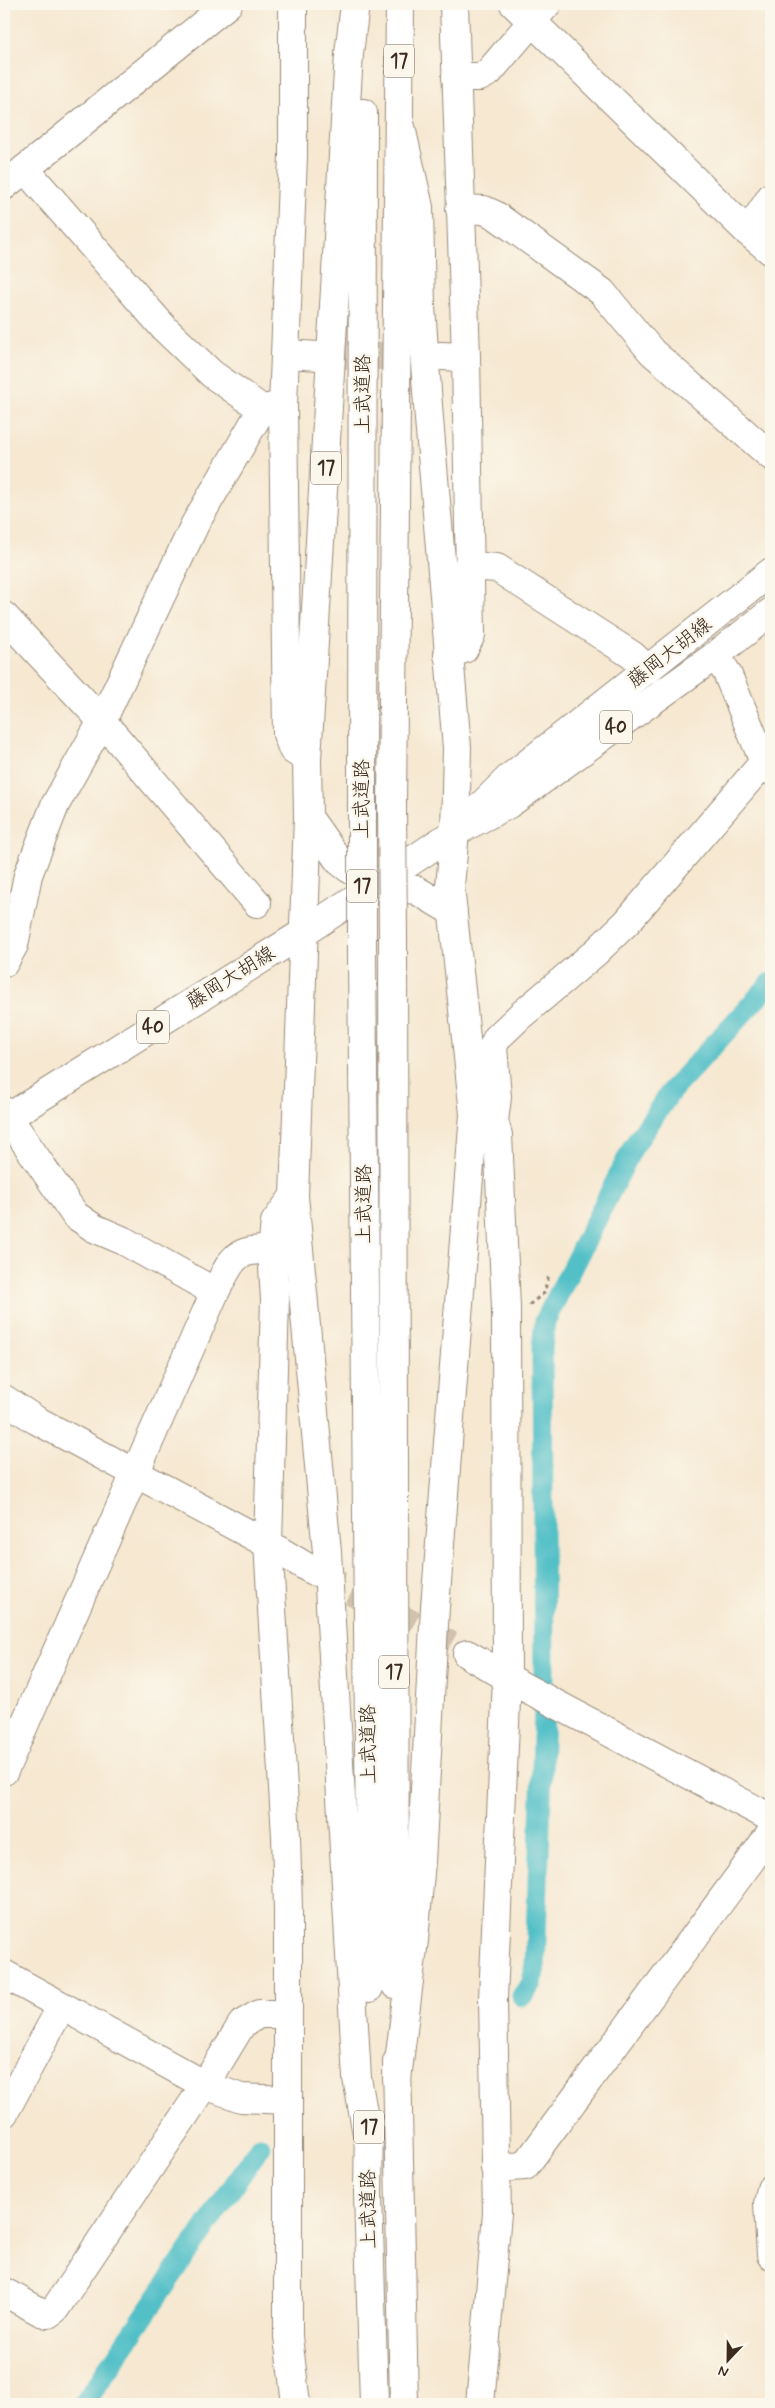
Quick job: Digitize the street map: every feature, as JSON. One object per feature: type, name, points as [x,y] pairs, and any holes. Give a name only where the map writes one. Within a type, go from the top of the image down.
[{"type":"main road","points":[[4,186],[228,4]]},
{"type":"main road","points":[[293,4],[293,156],[286,354],[273,407],[287,734],[293,750],[307,759]]},
{"type":"main road","name":"17","points":[[355,4],[349,54],[307,759],[308,817],[294,1196],[327,1552],[357,2078],[368,2140]]},
{"type":"main road","name":"上武道路","points":[[359,4],[363,119],[362,955],[370,1849],[368,2140],[374,2404]]},
{"type":"main road","name":"上武道路","points":[[400,4],[392,803],[394,940],[394,1925],[404,2404]]},
{"type":"main road","points":[[448,655],[464,649],[471,636],[468,566],[453,357],[460,209],[454,4]]},
{"type":"main road","points":[[456,77],[480,76],[489,72],[532,10],[748,232],[771,251]]},
{"type":"main road","name":"17","points":[[397,2079],[414,1940],[421,1862],[435,1607],[484,1118],[450,886],[455,832],[457,748],[448,655],[422,307],[420,207],[399,118]]},
{"type":"main road","points":[[25,169],[165,329],[212,374],[273,407]]},
{"type":"main road","points":[[748,232],[771,197]]},
{"type":"main road","points":[[460,209],[484,210],[495,215],[602,292],[652,352],[771,456]]},
{"type":"main road","points":[[286,354],[319,356]]},
{"type":"main road","points":[[4,963],[14,945],[28,876],[56,805],[102,722],[195,524],[273,407]]},
{"type":"main road","points":[[468,566],[497,568],[632,655],[648,670]]},
{"type":"main road","name":"藤岡大胡線","points":[[455,832],[509,778],[771,572]]},
{"type":"main road","name":"藤岡大胡線","points":[[5,1116],[303,934],[455,832],[509,804],[716,655],[771,612]]},
{"type":"main road","points":[[4,616],[102,722],[257,903]]},
{"type":"main road","points":[[480,2404],[497,2214],[493,1999],[507,1678],[506,1307],[498,1135],[484,1118],[497,1096],[493,1047],[497,1038],[520,1016],[596,952],[627,922],[768,766],[727,673],[716,655]]},
{"type":"main road","points":[[308,817],[340,861],[377,885],[416,890],[453,912]]},
{"type":"main road","points":[[5,1116],[75,1215],[94,1228],[124,1241],[215,1292]]},
{"type":"main road","points":[[294,1196],[275,1222],[272,1250],[275,1300],[268,1544],[286,1836],[288,2337],[296,2404]]},
{"type":"main road","points":[[6,1759],[136,1474],[215,1292],[233,1260],[241,1253],[251,1250],[272,1250]]},
{"type":"main road","points":[[4,1398],[36,1420],[268,1544],[315,1572]]},
{"type":"main road","points":[[467,1654],[507,1678],[771,1818]]},
{"type":"main road","points":[[495,2168],[525,2166],[771,1833]]},
{"type":"main road","points":[[4,1974],[206,2085],[241,2098],[287,2100]]},
{"type":"main road","points":[[4,2113],[61,2007]]},
{"type":"main road","points":[[4,2292],[41,2312],[48,2314],[54,2309],[206,2085],[242,2024],[258,2014],[287,2014]]},
{"type":"main road","points":[[771,2189],[768,2204],[771,2255]]},
{"type":"path","points":[[506,1307],[526,1307],[534,1303],[544,1293],[549,1275]]},
{"type":"waterway","points":[[544,1678],[542,1348],[545,1321],[633,1147],[672,1090],[771,983]]},
{"type":"waterway","points":[[522,1996],[532,1983],[535,1966],[544,1712]]},
{"type":"waterway","points":[[84,2404],[260,2147]]},
{"type":"tunnel","points":[[319,356],[441,356]]},
{"type":"tunnel","points":[[315,1572],[467,1654]]}]
